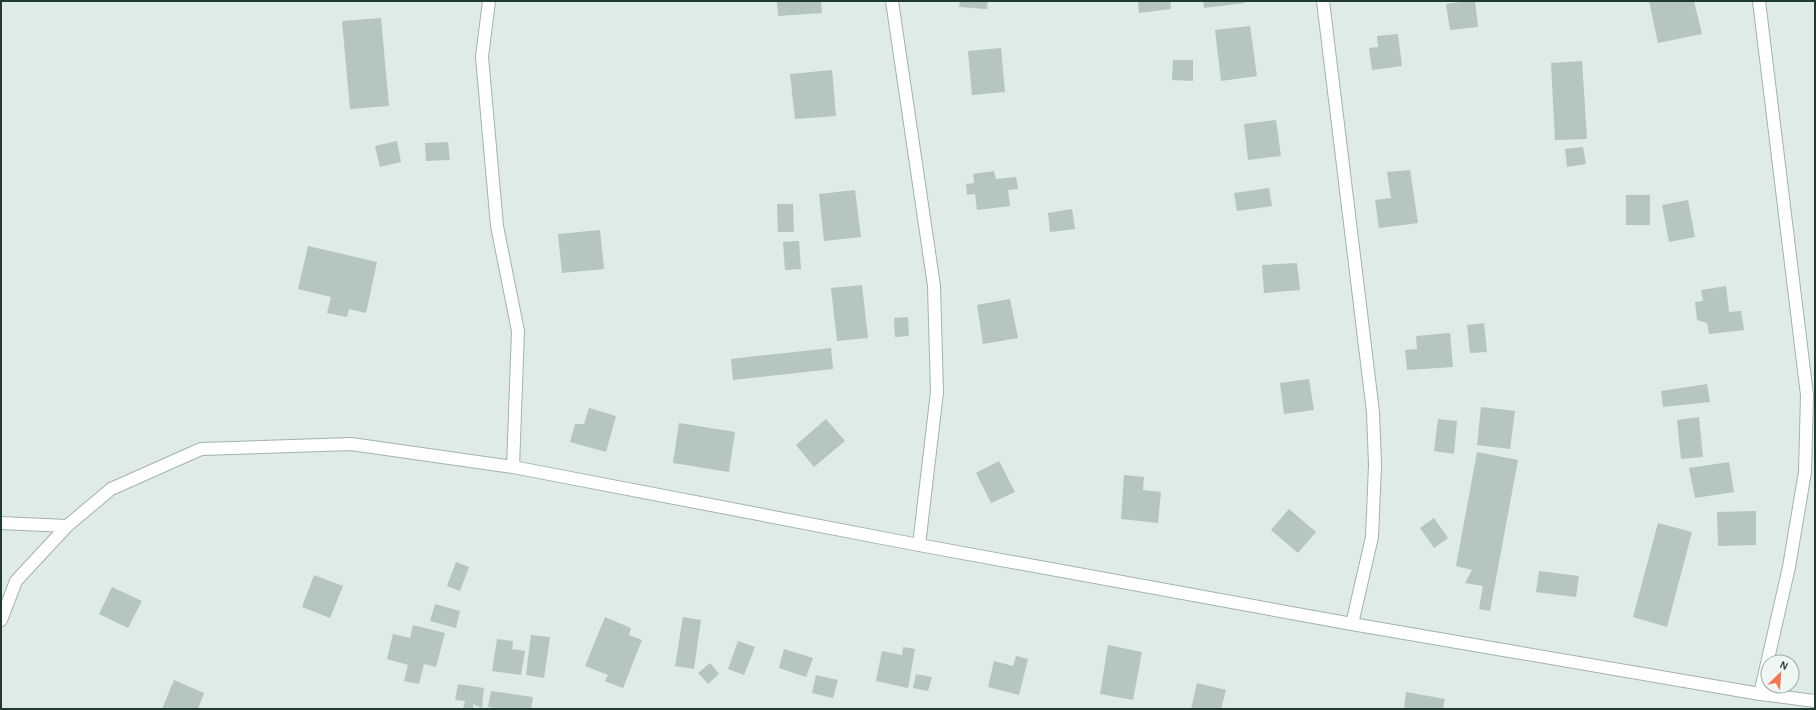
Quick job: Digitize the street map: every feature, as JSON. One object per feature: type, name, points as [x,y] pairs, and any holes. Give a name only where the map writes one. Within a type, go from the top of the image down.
[{"type":"street","points":[[489,1],[482,57],[483,72],[497,226],[518,331],[513,467]]},
{"type":"street","points":[[892,1],[934,286],[937,392],[919,545]]},
{"type":"street","points":[[1323,1],[1373,412],[1375,465],[1372,537],[1352,624]]},
{"type":"street","points":[[1759,1],[1808,395],[1805,472],[1789,567],[1769,654]]},
{"type":"street","points":[[1,620],[16,580],[67,526],[111,489],[201,449],[351,444],[513,467],[919,545],[1352,624],[1760,694],[1815,702]]},
{"type":"street","points":[[1,523],[67,526]]},
{"type":"building","points":[[777,1],[821,1],[822,13],[778,16]]},
{"type":"building","points":[[960,1],[988,1],[987,9],[959,7]]},
{"type":"building","points":[[1138,1],[1170,1],[1171,9],[1139,13]]},
{"type":"building","points":[[1203,1],[1244,1],[1245,3],[1204,8]]},
{"type":"building","points":[[1475,1],[1478,27],[1450,30],[1446,4]]},
{"type":"building","points":[[1649,1],[1694,1],[1702,34],[1658,43]]},
{"type":"building","points":[[381,18],[389,106],[350,109],[342,21]]},
{"type":"building","points":[[1250,26],[1257,76],[1221,81],[1215,30]]},
{"type":"building","points":[[1398,34],[1402,66],[1372,70],[1369,48],[1378,47],[1377,36]]},
{"type":"building","points":[[1001,48],[1005,92],[972,95],[968,51]]},
{"type":"building","points":[[1173,60],[1193,60],[1193,81],[1172,80]]},
{"type":"building","points":[[1582,61],[1587,139],[1555,140],[1551,63]]},
{"type":"building","points":[[832,70],[836,116],[795,119],[790,74]]},
{"type":"building","points":[[1276,120],[1281,156],[1248,160],[1244,124]]},
{"type":"building","points":[[397,141],[401,162],[380,167],[375,146]]},
{"type":"building","points":[[448,142],[450,160],[426,161],[425,143]]},
{"type":"building","points":[[1583,147],[1586,164],[1567,167],[1565,149]]},
{"type":"building","points":[[1410,170],[1418,223],[1379,228],[1375,200],[1391,198],[1387,172]]},
{"type":"building","points":[[994,171],[996,179],[1016,177],[1018,189],[1008,190],[1010,206],[977,210],[975,194],[967,195],[966,184],[974,183],[973,174]]},
{"type":"building","points":[[1269,188],[1272,206],[1237,211],[1234,193]]},
{"type":"building","points":[[855,190],[861,237],[824,241],[819,194]]},
{"type":"building","points":[[1626,195],[1650,195],[1650,225],[1626,225]]},
{"type":"building","points":[[1688,200],[1695,237],[1669,242],[1662,205]]},
{"type":"building","points":[[777,204],[793,204],[794,232],[778,232]]},
{"type":"building","points":[[1072,209],[1075,229],[1050,232],[1048,213]]},
{"type":"building","points":[[600,230],[604,269],[562,273],[558,234]]},
{"type":"building","points":[[799,241],[801,269],[785,270],[783,242]]},
{"type":"building","points":[[308,246],[377,262],[366,313],[349,309],[347,317],[327,313],[331,297],[298,289]]},
{"type":"building","points":[[1297,263],[1300,290],[1264,293],[1262,265]]},
{"type":"building","points":[[862,285],[868,338],[837,341],[831,288]]},
{"type":"building","points":[[1726,286],[1729,312],[1741,311],[1744,330],[1709,334],[1707,323],[1697,320],[1695,302],[1703,301],[1701,290]]},
{"type":"building","points":[[1010,299],[1018,338],[983,344],[977,305]]},
{"type":"building","points":[[908,317],[909,336],[895,337],[894,318]]},
{"type":"building","points":[[1484,323],[1487,352],[1470,353],[1467,325]]},
{"type":"building","points":[[1450,333],[1453,367],[1407,370],[1405,350],[1417,349],[1416,336]]},
{"type":"building","points":[[831,348],[833,369],[733,380],[731,359]]},
{"type":"building","points":[[1309,379],[1314,410],[1284,414],[1280,383]]},
{"type":"building","points":[[1707,384],[1710,402],[1663,407],[1661,391]]},
{"type":"building","points":[[1481,407],[1515,411],[1510,449],[1477,445]]},
{"type":"building","points":[[589,408],[616,416],[606,452],[570,442],[575,424],[584,424]]},
{"type":"building","points":[[1699,417],[1703,457],[1681,459],[1677,420]]},
{"type":"building","points":[[826,419],[845,441],[814,467],[796,445]]},
{"type":"building","points":[[1438,419],[1457,421],[1454,454],[1434,451]]},
{"type":"building","points":[[679,423],[735,432],[729,472],[673,463]]},
{"type":"building","points":[[1477,452],[1518,460],[1490,611],[1479,609],[1483,586],[1465,583],[1472,570],[1456,566]]},
{"type":"building","points":[[999,461],[1015,492],[991,503],[976,473]]},
{"type":"building","points":[[1729,462],[1734,492],[1695,498],[1689,468]]},
{"type":"building","points":[[1124,475],[1144,477],[1143,490],[1161,492],[1158,523],[1121,519]]},
{"type":"building","points":[[1289,509],[1316,532],[1298,553],[1271,530]]},
{"type":"building","points":[[1756,511],[1756,545],[1718,546],[1717,512]]},
{"type":"building","points":[[1434,518],[1448,538],[1434,548],[1420,528]]},
{"type":"building","points":[[1658,523],[1692,532],[1667,627],[1633,617]]},
{"type":"building","points":[[456,562],[469,567],[460,591],[447,586]]},
{"type":"building","points":[[1539,571],[1579,576],[1576,597],[1536,592]]},
{"type":"building","points":[[314,575],[343,586],[330,618],[302,607]]},
{"type":"building","points":[[112,587],[142,601],[128,628],[99,614]]},
{"type":"building","points":[[435,604],[460,611],[456,628],[430,621]]},
{"type":"building","points":[[605,617],[631,628],[629,635],[642,640],[623,688],[605,681],[608,675],[585,666]]},
{"type":"building","points":[[683,617],[701,620],[694,669],[675,666]]},
{"type":"building","points":[[413,625],[445,633],[436,667],[424,664],[419,684],[404,681],[408,665],[387,659],[393,634],[410,638]]},
{"type":"building","points":[[531,635],[550,637],[544,678],[526,675]]},
{"type":"building","points":[[497,639],[513,641],[512,649],[525,651],[521,675],[492,671]]},
{"type":"building","points":[[738,641],[755,647],[744,675],[728,669]]},
{"type":"building","points":[[1108,645],[1142,652],[1133,700],[1100,694]]},
{"type":"building","points":[[903,647],[915,649],[908,688],[876,681],[882,651],[902,655]]},
{"type":"building","points":[[784,649],[813,658],[806,677],[779,668]]},
{"type":"building","points":[[1016,656],[1028,659],[1019,695],[988,687],[994,661],[1013,666]]},
{"type":"building","points":[[710,663],[719,674],[708,684],[698,673]]},
{"type":"building","points":[[916,674],[932,677],[928,691],[913,688]]},
{"type":"building","points":[[816,675],[838,680],[833,698],[812,693]]},
{"type":"building","points":[[174,680],[204,693],[198,709],[162,709]]},
{"type":"building","points":[[1197,683],[1226,690],[1221,709],[1191,709]]},
{"type":"building","points":[[458,684],[484,688],[482,708],[473,704],[473,709],[463,709],[465,701],[455,700]]},
{"type":"building","points":[[491,691],[533,697],[531,709],[500,709],[488,707]]},
{"type":"building","points":[[1406,692],[1445,699],[1443,709],[1404,709]]}]
